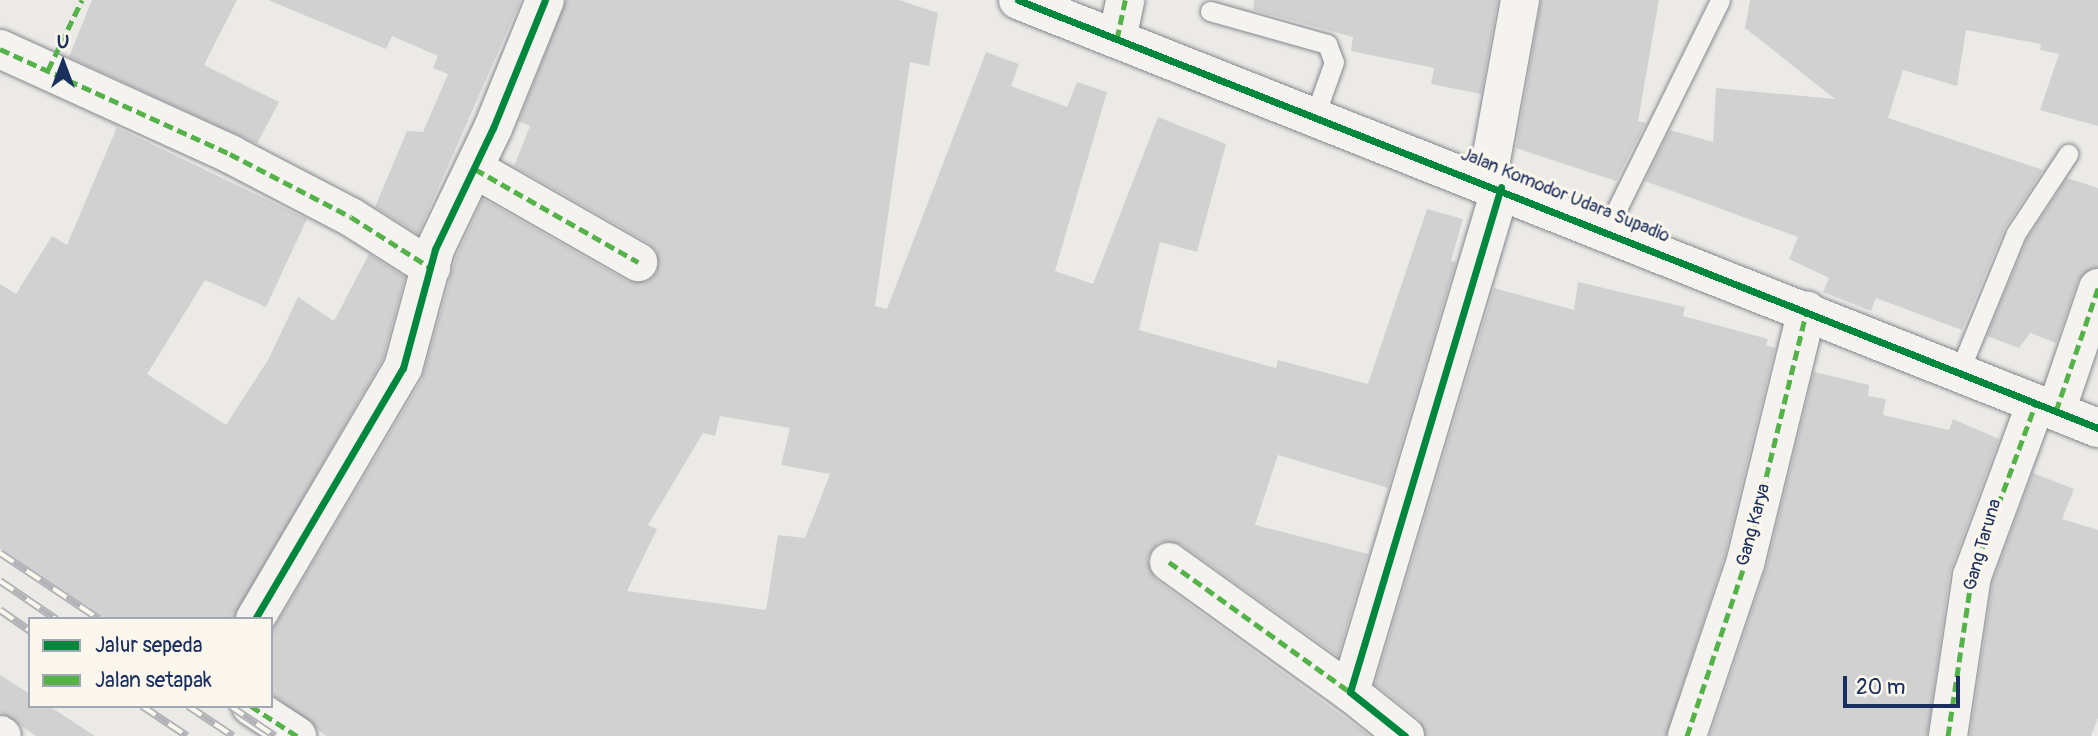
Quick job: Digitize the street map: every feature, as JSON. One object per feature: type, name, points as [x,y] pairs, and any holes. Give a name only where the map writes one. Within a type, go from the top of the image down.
[{"type":"street","points":[[256,617],[403,368],[435,249],[475,169],[545,0]]},
{"type":"street","name":"Jalan Komodor Udara Supadio","points":[[1018,0],[1607,229],[2098,428]]},
{"type":"street","points":[[1117,38],[1125,0]]},
{"type":"street","points":[[1350,692],[1494,185],[1520,0]]},
{"type":"street","points":[[0,49],[230,154],[351,217],[431,268]]},
{"type":"street","points":[[475,169],[638,262]]},
{"type":"street","name":"Gang Taruna","points":[[1948,736],[1972,576],[2098,288]]},
{"type":"street","name":"Gang Karya","points":[[1687,736],[1745,564],[1807,310]]},
{"type":"street","points":[[1169,562],[1350,692],[1405,736]]},
{"type":"street","points":[[254,708],[297,736]]},
{"type":"lane","points":[[1607,229],[1720,0]]},
{"type":"lane","points":[[1210,11],[1327,44],[1334,62],[1315,115]]},
{"type":"lane","points":[[1959,372],[2016,233],[2068,154]]},
{"type":"building","points":[[92,0],[237,0],[204,65],[279,102],[257,144],[69,57]]},
{"type":"building","points":[[268,0],[521,0],[418,234],[375,207],[407,131],[423,132],[448,74],[433,68],[438,56],[392,36],[386,49]]},
{"type":"building","points":[[566,0],[899,0],[938,13],[929,66],[910,62],[875,306],[887,309],[986,52],[1019,64],[1011,86],[1067,107],[1077,82],[1107,92],[1055,271],[1093,284],[1158,117],[1226,144],[1197,252],[1160,242],[1139,330],[1276,368],[1278,360],[1368,384],[1427,209],[1463,219],[1451,261],[1456,262],[1388,488],[1278,455],[1255,525],[1368,554],[1338,656],[1181,544],[1159,542],[1147,559],[1156,580],[1370,736],[326,736],[273,695],[273,630],[422,379],[456,257],[483,199],[627,281],[648,281],[657,272],[657,252],[649,243],[514,166],[530,126],[519,121]],"holes":[[[720,416],[790,428],[781,465],[830,474],[805,538],[778,535],[766,610],[627,591],[657,529],[648,525],[703,433],[715,436]]]},
{"type":"building","points":[[1254,0],[1498,0],[1481,94],[1431,84],[1434,68],[1351,51],[1353,37],[1253,10]]},
{"type":"building","points":[[1541,0],[1659,0],[1638,121],[1646,123],[1616,181],[1516,148]]},
{"type":"building","points":[[1750,0],[2098,0],[2098,126],[2040,110],[2059,54],[2040,50],[2041,44],[1966,30],[1957,86],[1903,70],[1888,118],[2043,170],[2005,228],[1962,330],[1876,298],[1871,311],[1823,292],[1829,278],[1789,259],[1798,237],[1645,181],[1670,130],[1713,142],[1716,88],[1835,99],[1745,28]]},
{"type":"building","points":[[117,127],[307,219],[266,307],[205,280],[147,374],[226,425],[268,360],[298,297],[334,321],[369,254],[405,277],[383,359],[234,617],[103,617],[0,549],[0,284],[16,294],[52,236],[67,245]]},
{"type":"building","points":[[2067,178],[2098,188],[2098,267],[2078,280],[2056,343],[2030,333],[2019,348],[1987,336],[2027,239]]},
{"type":"building","points":[[1578,282],[1685,307],[1683,316],[1768,339],[1766,345],[1775,348],[1724,558],[1666,736],[1426,736],[1419,719],[1375,684],[1494,288],[1574,310]]},
{"type":"building","points":[[1814,372],[1869,385],[1868,396],[1886,399],[1883,415],[1949,430],[1953,419],[1999,439],[1950,572],[1927,736],[1710,736],[1766,569]]},
{"type":"building","points":[[2033,473],[2074,489],[2062,519],[2098,530],[2098,718],[2091,736],[1970,736],[1993,581]]},
{"type":"building","points":[[0,675],[28,693],[28,708],[52,708],[95,736],[36,736],[0,712]]},
{"type":"railway","points":[[0,553],[96,617]]},
{"type":"railway","points":[[0,581],[53,617]]},
{"type":"railway","points":[[0,610],[28,630]]},
{"type":"railway","points":[[145,708],[187,736]]},
{"type":"railway","points":[[191,708],[233,736]]},
{"type":"railway","points":[[233,708],[275,736]]},
{"type":"marked path","points":[[48,70],[82,0]]},
{"type":"marked path","points":[[1117,39],[1125,0]]},
{"type":"marked path","points":[[0,49],[230,154],[351,217],[431,268]]},
{"type":"marked path","points":[[475,169],[638,262]]},
{"type":"marked path","points":[[2056,411],[2098,288]]},
{"type":"marked path","points":[[1687,736],[1745,564],[1807,310]]},
{"type":"marked path","points":[[1948,736],[1972,576],[2036,403]]},
{"type":"marked path","points":[[1169,562],[1350,692]]},
{"type":"marked path","points":[[254,708],[297,736]]},
{"type":"cycle path","points":[[256,617],[403,368],[435,249],[493,128],[545,0]]},
{"type":"cycle path","points":[[1018,0],[2098,428]]},
{"type":"cycle path","points":[[1405,736],[1350,692],[1501,187]]}]
